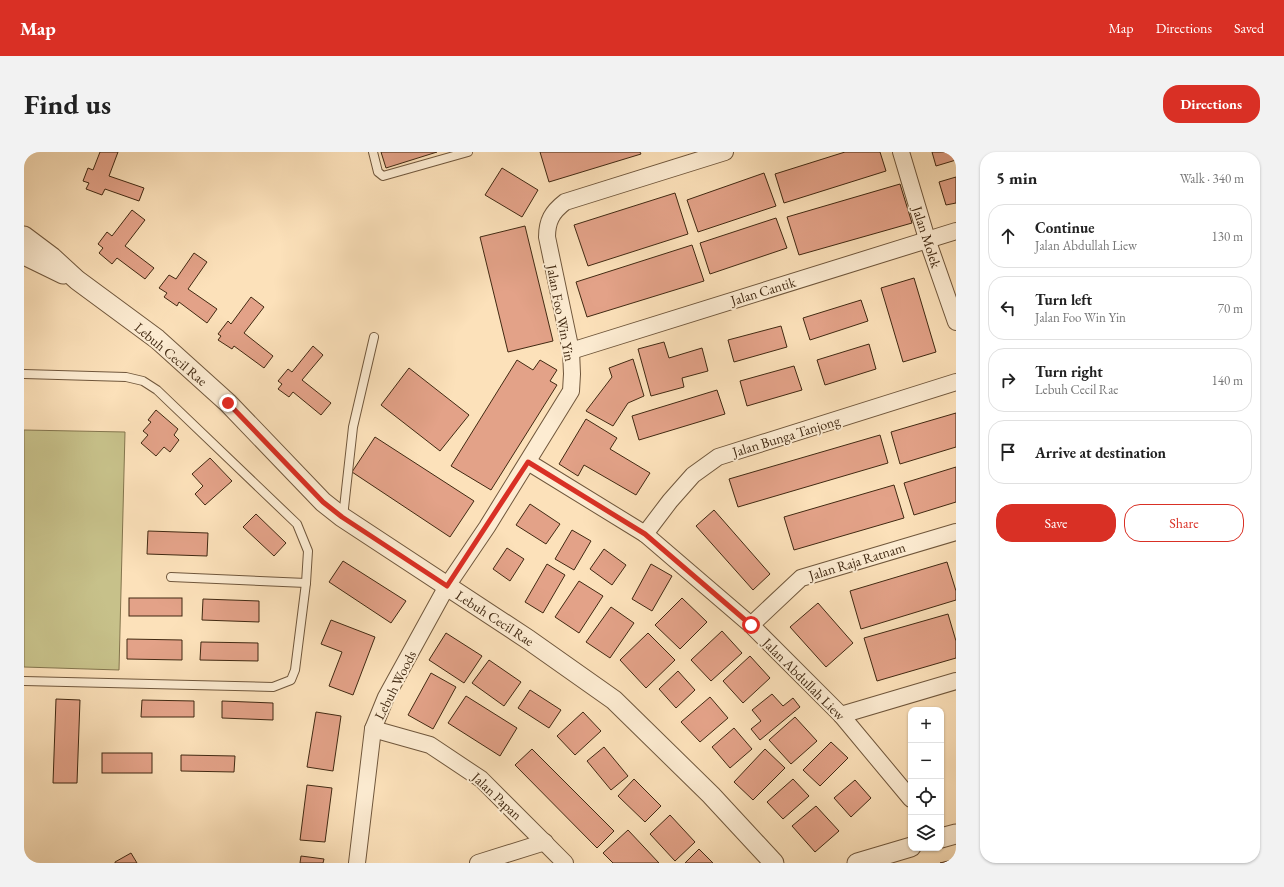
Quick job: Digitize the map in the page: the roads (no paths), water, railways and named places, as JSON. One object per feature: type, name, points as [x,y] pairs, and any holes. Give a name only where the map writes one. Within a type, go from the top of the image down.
[{"type":"street","name":"Jalan Foo Win Yin","points":[[447,586],[528,462],[571,391],[571,351],[547,237],[547,226],[557,208],[565,202],[576,198],[725,152]]},
{"type":"street","name":"Jalan Molek","points":[[901,152],[927,239],[956,322]]},
{"type":"street","name":"Jalan Cantik","points":[[571,351],[956,231]]},
{"type":"street","name":"Lebuh Cecil Rae","points":[[24,236],[52,257],[77,280],[157,339],[228,403],[323,502],[342,517],[529,640],[614,700],[711,795],[774,863]]},
{"type":"street","name":"Lebuh Cecil Rae","points":[[24,255],[77,280]]},
{"type":"street","name":"Jalan Bunga Tanjong","points":[[645,534],[670,501],[693,475],[718,457],[956,382]]},
{"type":"street","name":"Jalan Abdullah Liew","points":[[528,462],[645,534],[751,625],[841,715],[908,795]]},
{"type":"street","name":"Jalan Raja Ratnam","points":[[751,625],[801,578],[956,532]]},
{"type":"street","name":"Lebuh Woods","points":[[356,863],[373,729],[386,697],[447,586]]},
{"type":"street","points":[[841,715],[956,681]]},
{"type":"street","name":"Jalan Papan","points":[[373,729],[430,745],[481,779],[565,863]]},
{"type":"street","points":[[944,837],[956,834]]},
{"type":"street","points":[[478,863],[544,842]]},
{"type":"street","points":[[857,863],[908,848]]},
{"type":"lane","points":[[373,152],[378,172],[383,176],[468,152]]},
{"type":"lane","points":[[342,517],[353,427],[374,337]]},
{"type":"lane","points":[[24,374],[126,376],[144,381],[157,390],[297,524],[308,551],[306,583],[295,670],[291,680],[273,687],[24,680]]},
{"type":"lane","points":[[170,577],[306,583]]}]
